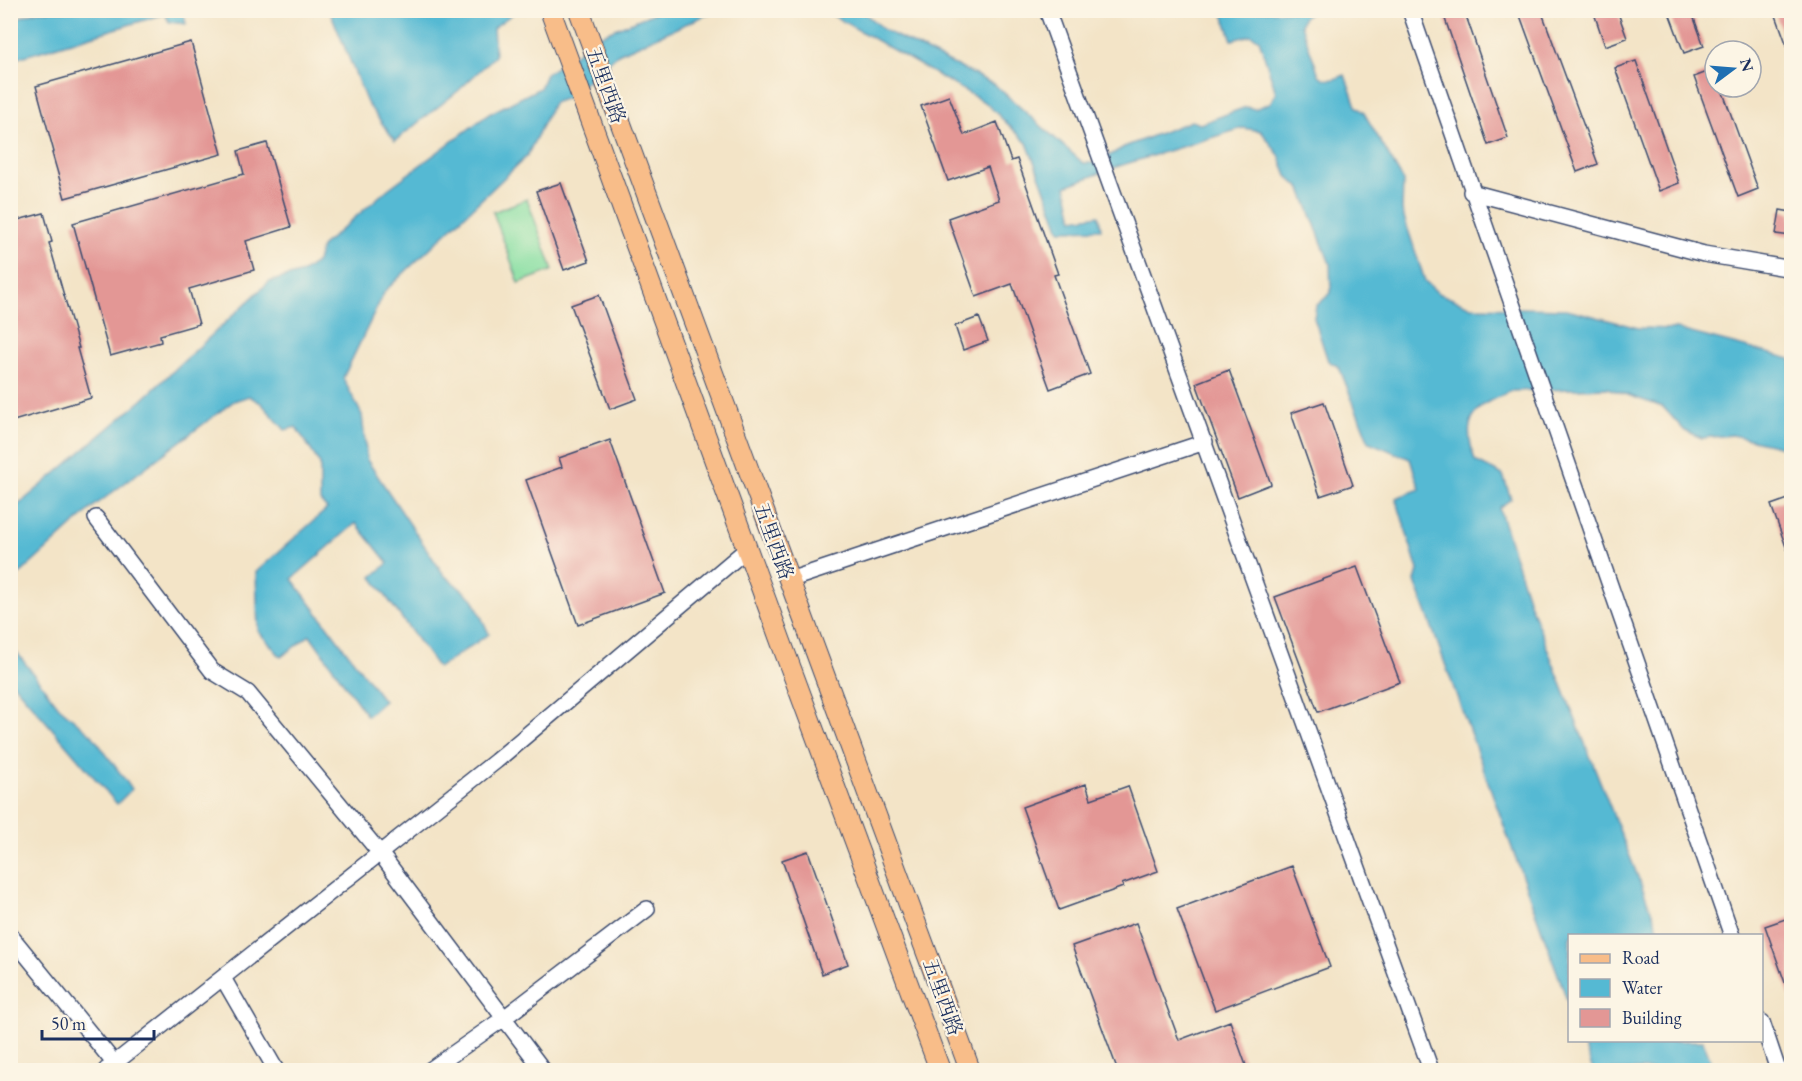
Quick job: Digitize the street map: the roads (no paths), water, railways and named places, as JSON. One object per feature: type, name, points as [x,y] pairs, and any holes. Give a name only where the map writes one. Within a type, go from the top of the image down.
[{"type":"main road","name":"五里西路","points":[[550,10],[940,1071]]},
{"type":"main road","name":"五里西路","points":[[579,10],[970,1071]]},
{"type":"street","points":[[1047,10],[1431,1071]]},
{"type":"street","points":[[1410,10],[1731,934]]},
{"type":"street","points":[[1472,192],[1704,254],[1791,269]]},
{"type":"street","points":[[789,580],[1205,442]]},
{"type":"street","points":[[96,518],[212,671],[248,693],[380,853],[543,1071]]},
{"type":"street","points":[[10,935],[110,1067],[496,761],[747,549]]},
{"type":"street","points":[[430,1071],[647,909]]},
{"type":"street","points":[[222,978],[276,1071]]},
{"type":"street","points":[[1763,1028],[1778,1071]]},
{"type":"water","points":[[183,10],[186,24],[169,22],[165,14],[11,60],[11,20],[38,11]]},
{"type":"water","points":[[514,10],[515,12],[493,28],[495,56],[458,91],[395,141],[367,103],[330,11]]},
{"type":"water","points":[[659,11],[715,11],[618,54],[567,98],[553,103],[527,156],[385,291],[343,378],[362,415],[367,460],[444,575],[473,599],[489,634],[438,668],[372,577],[388,563],[356,523],[292,579],[384,701],[367,716],[310,635],[281,657],[258,631],[256,572],[327,509],[320,501],[320,464],[296,427],[285,430],[261,403],[249,396],[234,401],[93,507],[11,582],[11,511],[142,400],[269,282],[303,272],[317,262],[321,247],[388,189],[489,114],[540,88],[546,74],[605,33]]},
{"type":"water","points":[[825,11],[862,11],[884,30],[995,85],[1083,163],[1097,163],[1124,147],[1191,121],[1200,124],[1246,107],[1255,109],[1270,103],[1276,93],[1259,39],[1251,35],[1232,40],[1222,11],[1315,11],[1305,15],[1301,25],[1319,75],[1329,80],[1345,75],[1356,106],[1364,113],[1403,180],[1402,211],[1425,281],[1438,293],[1472,307],[1567,309],[1638,328],[1676,329],[1791,359],[1791,449],[1732,435],[1702,438],[1685,431],[1663,407],[1607,388],[1509,391],[1480,408],[1471,421],[1469,436],[1475,461],[1503,475],[1511,499],[1499,508],[1530,605],[1661,934],[1568,934],[1568,1002],[1415,581],[1418,570],[1396,498],[1420,489],[1410,459],[1369,442],[1339,367],[1328,361],[1314,318],[1316,306],[1331,293],[1330,264],[1301,189],[1287,176],[1279,155],[1261,131],[1243,128],[1119,166],[1066,186],[1073,219],[1099,215],[1101,229],[1060,230],[1027,143],[986,103]]},
{"type":"water","points":[[11,645],[59,707],[92,735],[132,789],[117,804],[11,681]]},
{"type":"water","points":[[1582,1042],[1703,1042],[1715,1070],[1593,1070]]}]
